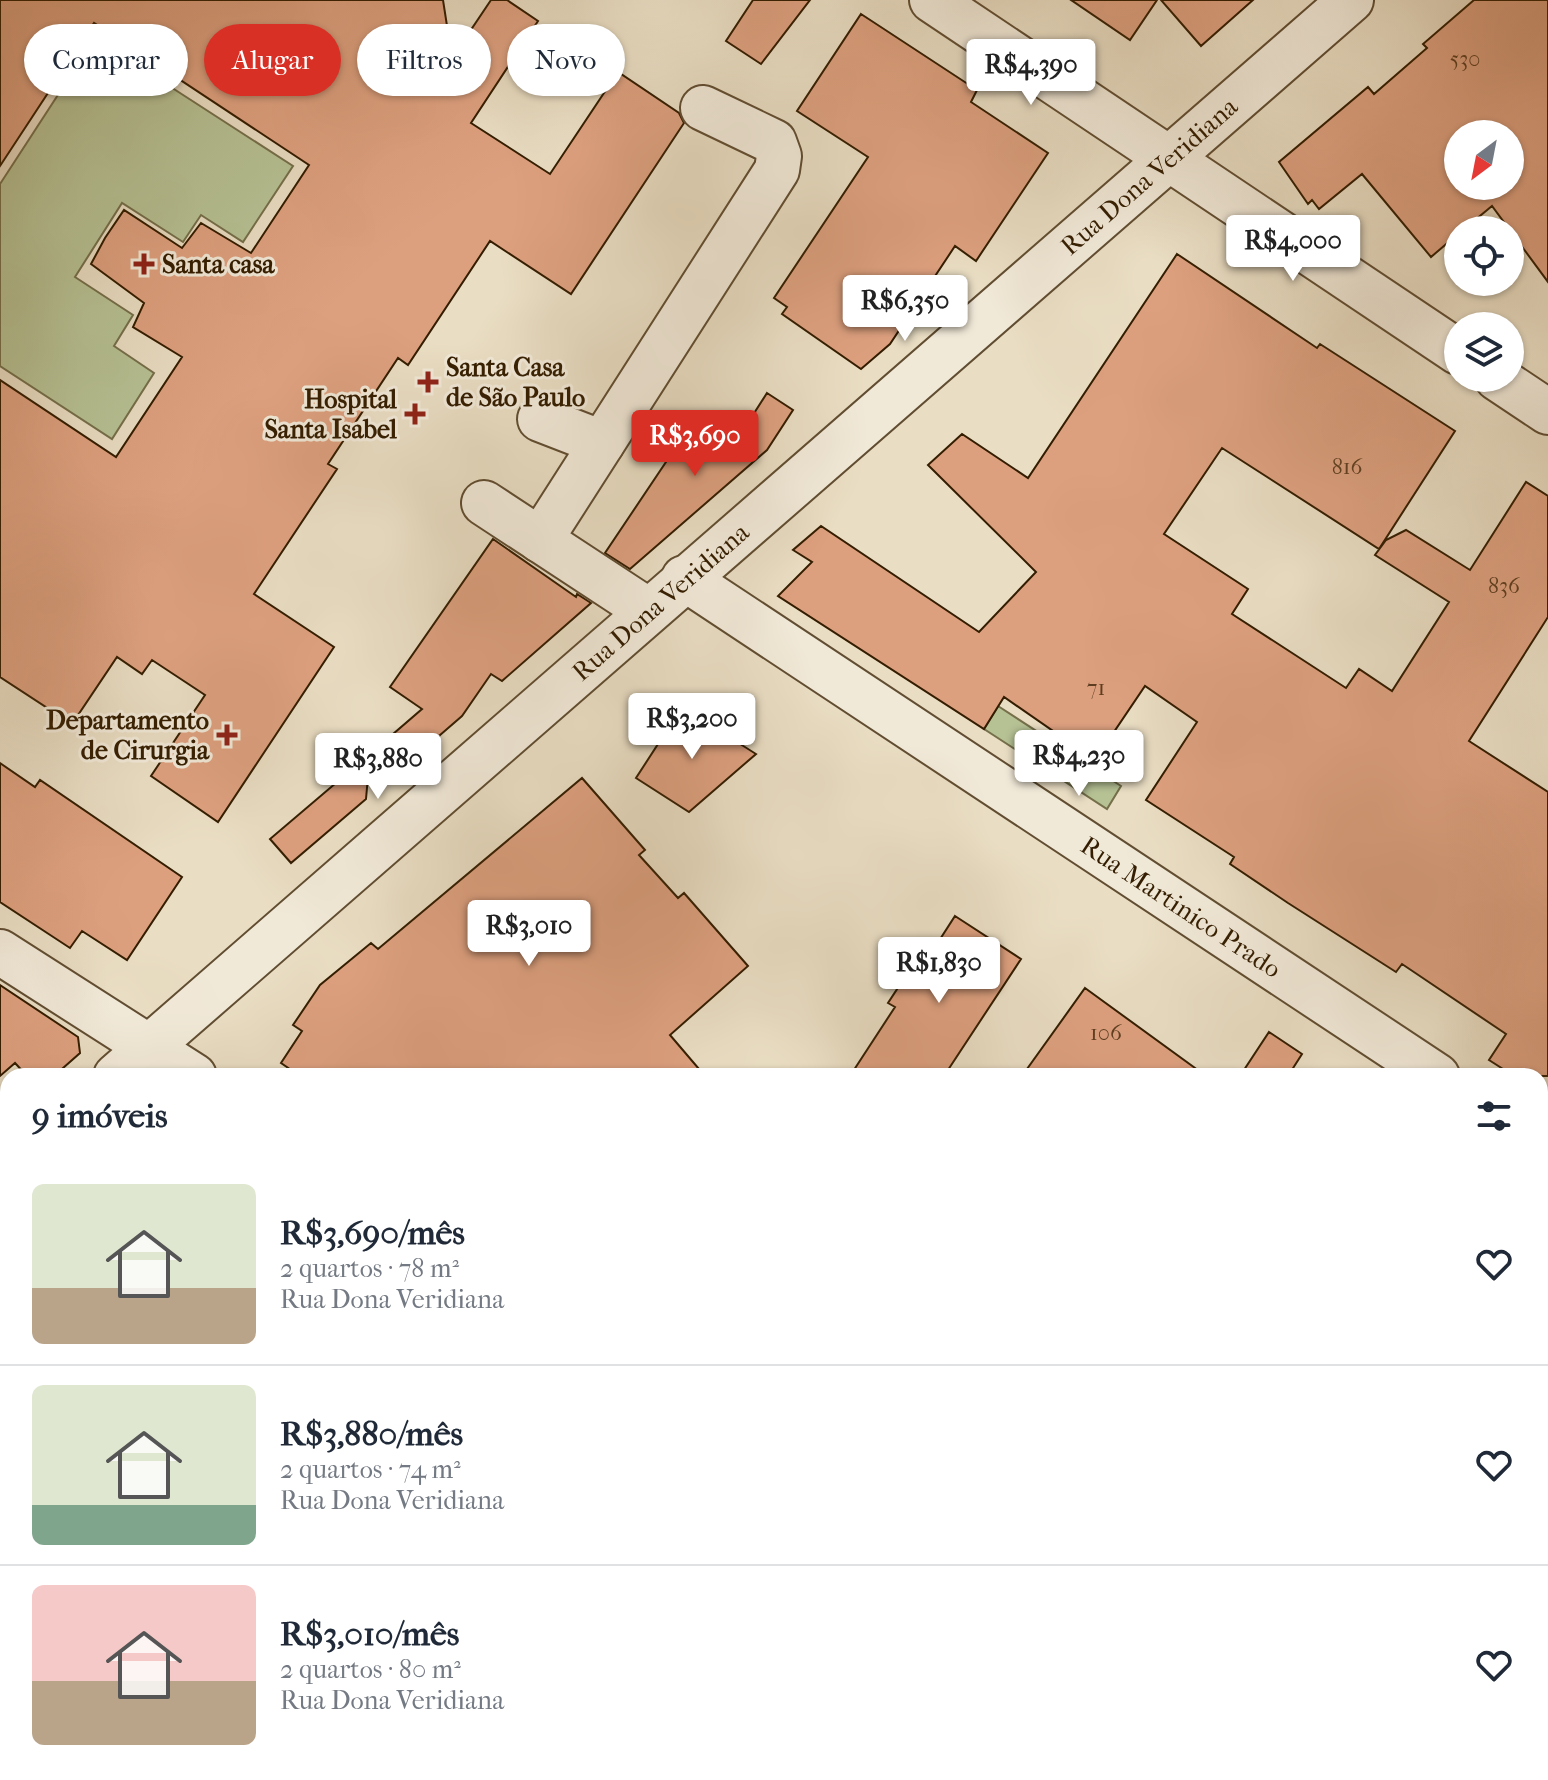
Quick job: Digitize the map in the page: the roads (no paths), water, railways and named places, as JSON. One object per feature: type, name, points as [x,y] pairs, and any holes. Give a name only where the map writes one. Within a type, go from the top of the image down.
[{"type":"street","points":[[932,0],[1444,343]]},
{"type":"street","name":"Rua Dona Veridiana","points":[[125,1068],[647,610],[1351,0]]},
{"type":"street","points":[[540,540],[777,170],[779,156],[774,142],[703,108]]},
{"type":"street","points":[[1518,392],[1548,412]]},
{"type":"street","points":[[540,419],[602,443]]},
{"type":"street","points":[[484,503],[647,610]]},
{"type":"street","name":"Rua Martinico Prado","points":[[684,578],[1425,1068]]},
{"type":"street","points":[[0,952],[182,1068]]},
{"type":"place","name":"Santa casa","points":[[144,264]]},
{"type":"place","name":"Santa Casa de São Paulo","points":[[428,382]]},
{"type":"place","name":"Hospital Santa Isabel","points":[[415,414]]},
{"type":"place","name":"Departamento de Cirurgia","points":[[227,735]]}]
